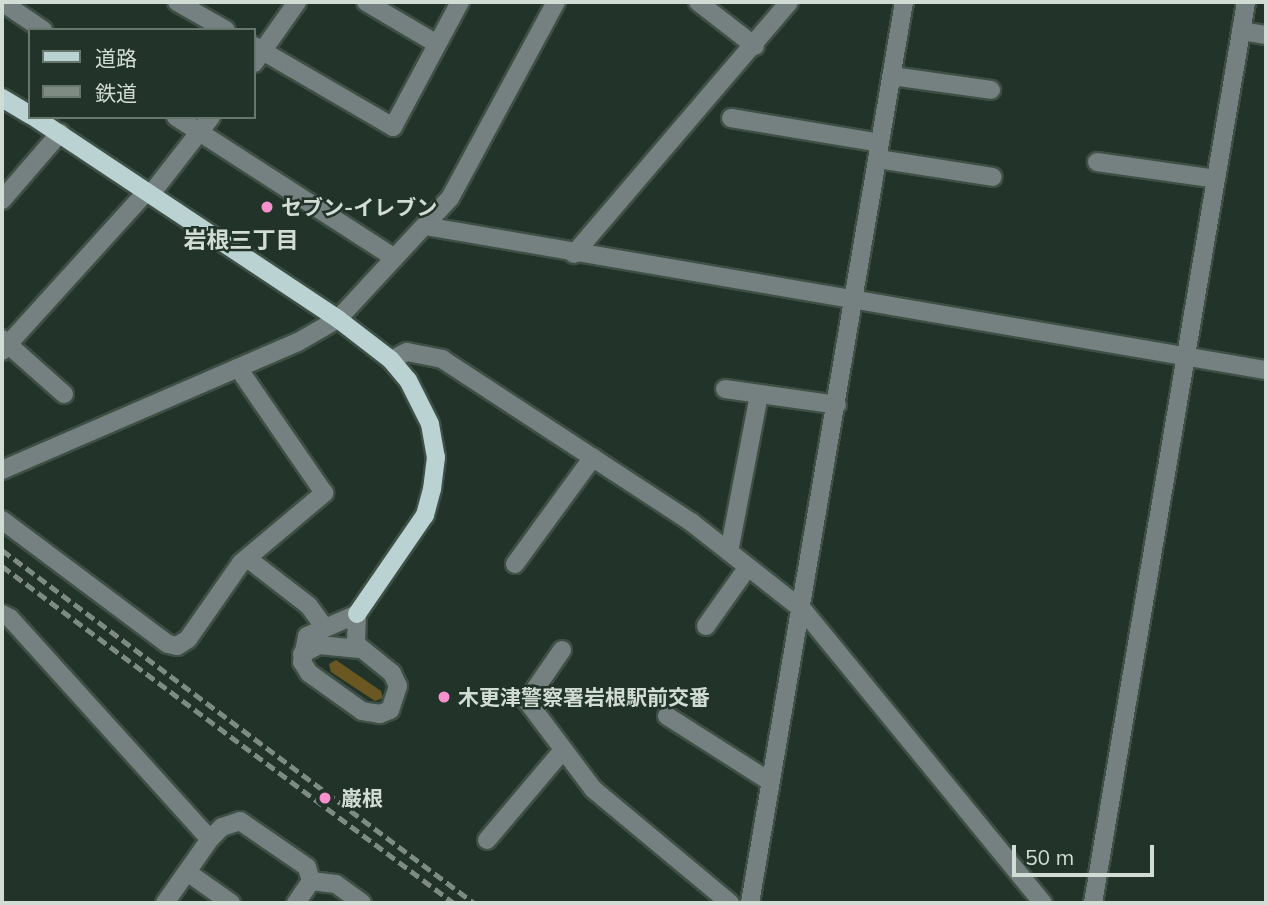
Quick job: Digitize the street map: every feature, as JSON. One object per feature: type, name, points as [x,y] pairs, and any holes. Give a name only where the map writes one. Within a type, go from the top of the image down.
[{"type":"main road","points":[[2,98],[28,114]]},
{"type":"main road","points":[[37,119],[338,319],[391,360],[421,401],[430,424],[436,457],[425,515],[357,614]]},
{"type":"street","points":[[2,2],[40,28]]},
{"type":"street","points":[[177,2],[222,28]]},
{"type":"street","points":[[297,2],[257,53],[393,127],[460,2]]},
{"type":"street","points":[[366,2],[437,44]]},
{"type":"street","points":[[2,470],[238,368],[338,319],[450,198],[556,2]]},
{"type":"street","points":[[574,254],[755,46],[789,2]]},
{"type":"street","points":[[750,903],[769,780],[803,610],[904,2]]},
{"type":"street","points":[[1093,903],[1183,357],[1246,2]]},
{"type":"street","points":[[704,4],[755,46]]},
{"type":"street","points":[[1241,32],[1266,35]]},
{"type":"street","points":[[892,76],[991,90]]},
{"type":"street","points":[[731,118],[993,177]]},
{"type":"street","points":[[179,119],[395,258]]},
{"type":"street","points":[[64,394],[4,345],[149,193],[210,119]]},
{"type":"street","points":[[2,200],[60,132]]},
{"type":"street","points":[[1097,162],[1216,179]]},
{"type":"street","points":[[425,226],[574,254],[1266,370]]},
{"type":"street","points":[[391,360],[407,352],[442,359],[593,457],[729,552],[803,610],[1043,903]]},
{"type":"street","points":[[2,520],[168,644],[177,646],[188,639],[247,558],[324,493],[238,368]]},
{"type":"street","points":[[725,388],[837,405]]},
{"type":"street","points":[[729,552],[760,395]]},
{"type":"street","points":[[515,564],[593,457]]},
{"type":"street","points":[[247,558],[309,606],[325,628]]},
{"type":"street","points":[[706,625],[748,567]]},
{"type":"street","points":[[2,614],[10,618],[210,839]]},
{"type":"street","points":[[302,654],[318,645],[360,649],[392,673],[398,687],[390,710],[380,714],[362,711],[309,673],[302,654],[307,636],[357,614]]},
{"type":"street","points":[[357,614],[354,630],[360,649]]},
{"type":"street","points":[[562,650],[527,701],[593,789],[625,820],[730,903]]},
{"type":"street","points":[[667,716],[769,780]]},
{"type":"street","points":[[487,840],[563,750]]},
{"type":"street","points":[[165,903],[210,839],[222,827],[240,821],[307,867],[311,881]]},
{"type":"street","points":[[187,872],[231,903]]},
{"type":"street","points":[[296,903],[311,881]]},
{"type":"street","points":[[311,881],[336,884],[362,903]]},
{"type":"shaded area","points":[[336,660],[381,691],[383,698],[375,701],[331,672],[329,664]]},
{"type":"railway","points":[[2,550],[474,903]]},
{"type":"railway","points":[[2,566],[454,903]]},
{"type":"place","name":"セブン-イレブン","points":[[267,207]]},
{"type":"place","name":"木更津警察署岩根駅前交番","points":[[444,697]]},
{"type":"place","name":"巌根","points":[[325,798]]},
{"type":"district","name":"岩根三丁目","points":[[241,240]]}]
